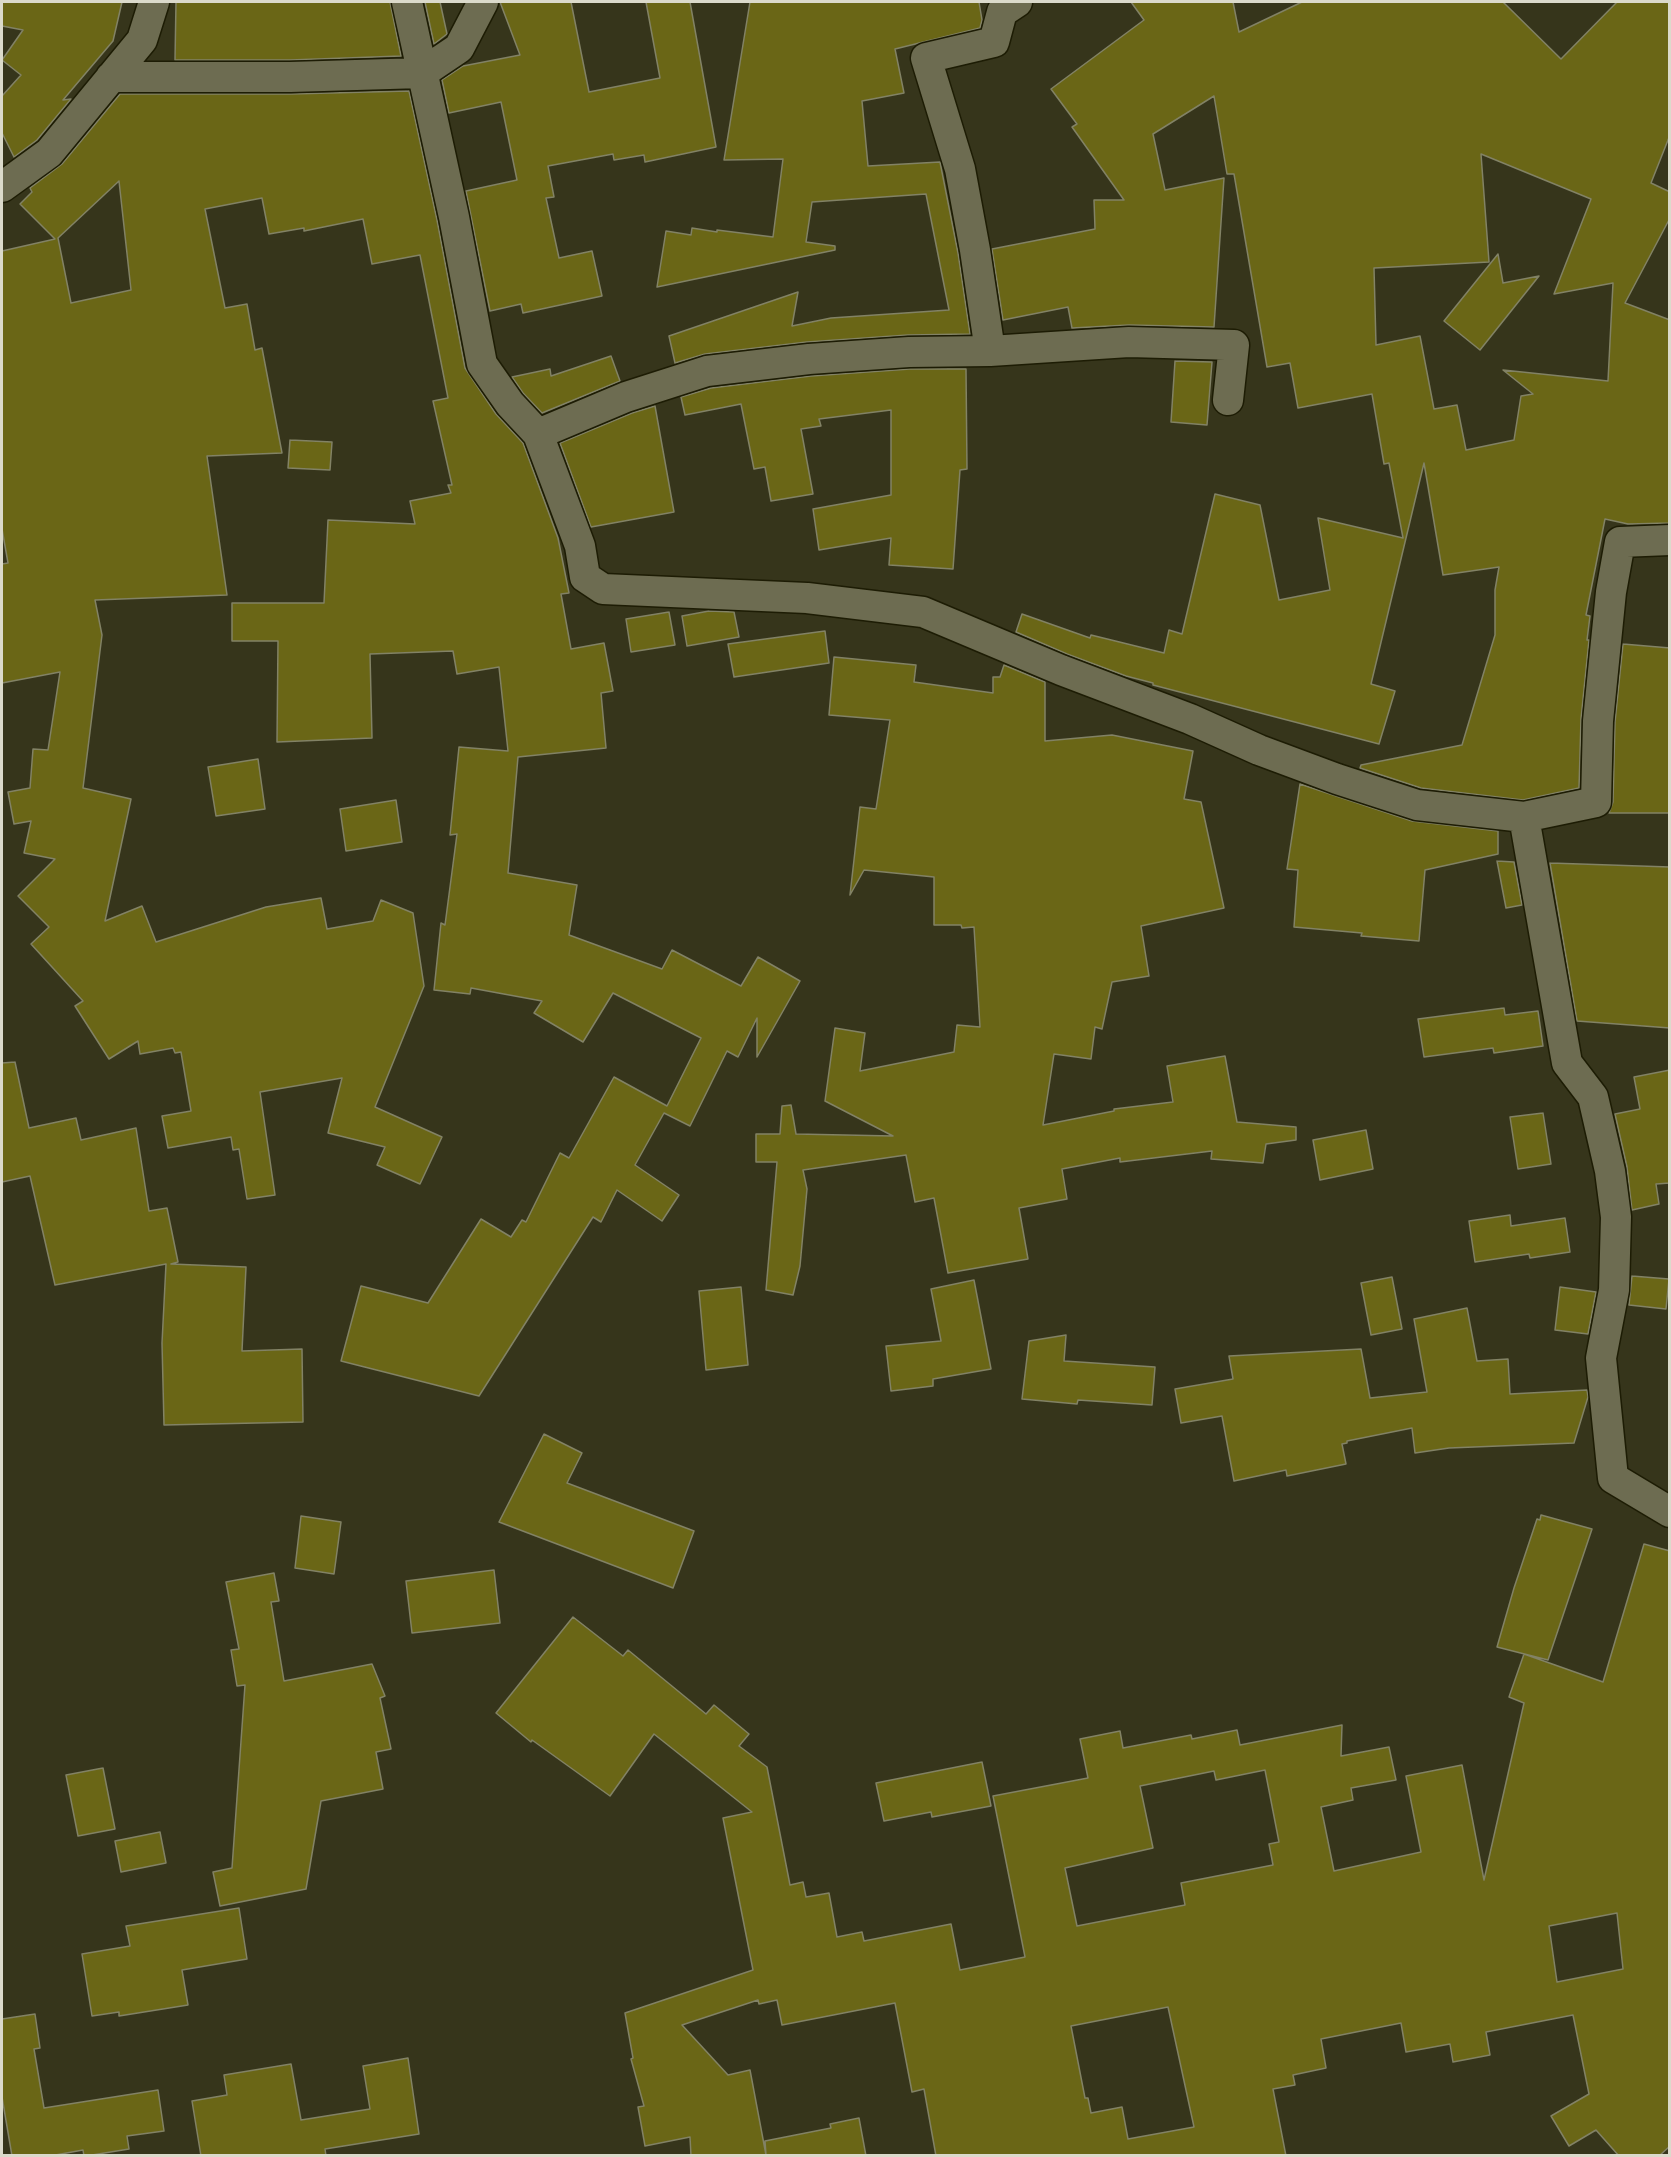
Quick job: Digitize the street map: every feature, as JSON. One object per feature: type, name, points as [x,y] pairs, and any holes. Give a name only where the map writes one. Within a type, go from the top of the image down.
[{"type":"street","points":[[2,187],[49,153],[142,40],[154,2]]},
{"type":"street","points":[[407,2],[454,217],[483,364],[510,404],[538,434],[580,546],[585,577],[603,589],[807,598],[923,612],[1061,670],[1190,719],[1259,750],[1337,779],[1417,805],[1524,817],[1596,802],[1598,721],[1611,592],[1620,542],[1670,540]]},
{"type":"street","points":[[111,77],[290,77],[422,73],[459,48],[483,2]]},
{"type":"street","points":[[990,351],[960,169],[926,58],[994,42],[1002,12],[1017,2]]},
{"type":"street","points":[[538,434],[626,398],[707,371],[809,359],[909,352],[990,351],[1129,342],[1234,345],[1228,400]]},
{"type":"street","points":[[1524,817],[1567,1063],[1593,1097],[1612,1182],[1616,1216],[1614,1290],[1601,1358],[1613,1478],[1670,1512]]},
{"type":"building","points":[[2,2],[122,2],[113,41],[63,100],[71,99],[37,140],[14,157],[2,133],[2,96],[21,75],[2,60],[23,30],[2,26]]},
{"type":"building","points":[[176,2],[390,2],[401,56],[290,60],[175,60]]},
{"type":"building","points":[[425,2],[440,2],[447,34],[434,44]]},
{"type":"building","points":[[500,2],[571,2],[589,92],[660,78],[646,2],[690,2],[716,147],[645,162],[644,155],[614,160],[613,154],[548,166],[554,197],[546,198],[559,258],[592,251],[602,296],[523,313],[521,304],[490,311],[466,191],[517,180],[501,102],[449,113],[442,80],[463,66],[520,55]]},
{"type":"building","points":[[750,2],[979,2],[982,20],[980,28],[895,49],[904,93],[862,101],[868,166],[940,162],[958,253],[970,334],[908,335],[807,342],[705,354],[675,363],[669,336],[798,292],[792,326],[831,318],[949,310],[926,194],[812,202],[806,242],[835,246],[835,250],[657,287],[666,231],[691,235],[692,228],[773,237],[783,159],[724,160]]},
{"type":"building","points":[[1131,2],[1233,2],[1239,32],[1302,2],[1503,2],[1561,59],[1617,2],[1670,2],[1670,135],[1651,183],[1670,192],[1670,218],[1625,303],[1670,320],[1670,523],[1628,524],[1605,519],[1586,615],[1590,616],[1581,719],[1579,788],[1523,800],[1421,788],[1360,768],[1361,765],[1462,745],[1495,635],[1495,590],[1499,567],[1443,575],[1424,463],[1371,684],[1395,691],[1379,744],[1153,685],[1153,683],[1126,676],[1067,654],[1016,632],[1022,614],[1090,638],[1091,635],[1164,653],[1169,630],[1182,634],[1215,494],[1260,505],[1279,600],[1330,590],[1318,518],[1403,538],[1389,463],[1384,464],[1372,394],[1298,408],[1290,363],[1267,367],[1234,174],[1227,174],[1214,96],[1153,134],[1165,190],[1224,178],[1214,327],[1129,325],[1072,328],[1068,307],[1003,320],[992,249],[1095,229],[1094,200],[1124,200],[1072,127],[1077,124],[1051,89],[1144,20]],"holes":[[[1481,154],[1591,199],[1554,294],[1613,283],[1608,381],[1503,370],[1533,394],[1521,396],[1514,440],[1466,450],[1457,405],[1434,409],[1420,336],[1376,345],[1374,268],[1489,262]]]},
{"type":"building","points":[[409,91],[437,220],[465,368],[496,414],[523,443],[558,538],[569,593],[561,594],[571,649],[604,643],[613,691],[601,693],[606,748],[518,757],[508,873],[577,885],[569,935],[662,969],[672,950],[741,986],[758,957],[800,981],[757,1057],[757,1018],[738,1057],[727,1051],[690,1126],[664,1113],[635,1165],[679,1195],[662,1221],[617,1190],[601,1222],[593,1217],[479,1396],[341,1361],[361,1286],[428,1303],[481,1219],[511,1237],[522,1220],[526,1222],[560,1153],[569,1158],[614,1077],[667,1106],[701,1038],[613,993],[583,1042],[534,1013],[542,1001],[471,988],[470,994],[434,990],[441,923],[445,925],[457,834],[450,835],[459,747],[508,751],[499,667],[457,674],[453,651],[370,654],[372,738],[277,742],[278,641],[232,641],[232,603],[324,603],[328,520],[415,524],[410,501],[451,493],[448,485],[452,485],[433,401],[448,398],[420,255],[372,264],[363,219],[304,231],[304,228],[269,234],[262,198],[205,209],[225,308],[247,304],[255,350],[262,348],[282,453],[207,456],[227,595],[95,600],[102,635],[83,788],[131,799],[105,921],[142,906],[156,942],[266,907],[321,898],[327,929],[373,921],[381,900],[413,913],[424,986],[375,1107],[442,1137],[420,1184],[377,1165],[385,1147],[328,1133],[342,1078],[260,1092],[275,1195],[247,1199],[239,1149],[233,1150],[231,1137],[168,1148],[162,1116],[191,1111],[181,1052],[175,1053],[173,1048],[140,1054],[138,1041],[109,1059],[75,1006],[83,1001],[31,944],[49,927],[18,896],[55,859],[24,853],[31,821],[14,824],[8,792],[30,788],[33,749],[48,750],[60,672],[2,683],[2,564],[8,563],[2,529],[2,251],[55,239],[20,204],[32,192],[30,188],[62,164],[120,94]],"holes":[[[119,181],[131,290],[71,303],[58,238]]]},
{"type":"building","points":[[1498,254],[1503,283],[1539,276],[1480,350],[1444,321]]},
{"type":"building","points":[[611,356],[620,381],[542,413],[512,377],[550,369],[551,376]]},
{"type":"building","points":[[1175,361],[1212,362],[1207,425],[1171,422]]},
{"type":"building","points":[[910,369],[966,369],[967,469],[960,470],[953,569],[889,565],[891,538],[819,550],[813,509],[891,495],[891,410],[819,419],[821,426],[801,429],[813,494],[771,501],[765,467],[754,469],[741,404],[685,415],[681,397],[711,388],[811,376]]},
{"type":"building","points":[[655,406],[674,512],[591,527],[560,443],[632,413]]},
{"type":"building","points":[[290,440],[332,442],[330,470],[288,468]]},
{"type":"building","points":[[709,611],[734,612],[739,637],[687,646],[682,616]]},
{"type":"building","points":[[669,612],[675,645],[631,652],[626,619]]},
{"type":"building","points":[[825,631],[829,663],[734,677],[728,644]]},
{"type":"building","points":[[1623,644],[1670,648],[1670,813],[1609,813],[1613,802],[1615,722]]},
{"type":"building","points":[[834,657],[916,665],[914,682],[993,693],[993,677],[1000,677],[1004,665],[1045,682],[1045,741],[1112,735],[1193,751],[1184,799],[1201,802],[1224,908],[1141,926],[1149,976],[1112,982],[1102,1029],[1095,1027],[1091,1059],[1054,1054],[1043,1125],[1114,1111],[1114,1109],[1173,1102],[1167,1066],[1225,1056],[1237,1122],[1296,1127],[1296,1140],[1266,1144],[1263,1163],[1211,1159],[1212,1151],[1120,1162],[1120,1158],[1062,1169],[1067,1199],[1019,1208],[1028,1259],[948,1273],[934,1198],[915,1202],[906,1155],[803,1170],[807,1189],[800,1266],[793,1295],[766,1290],[777,1162],[756,1162],[756,1134],[780,1134],[782,1106],[791,1105],[796,1134],[893,1136],[825,1101],[835,1028],[865,1033],[860,1071],[954,1052],[957,1025],[980,1027],[974,927],[934,925],[934,877],[864,870],[850,895],[860,807],[876,809],[890,720],[829,715]]},
{"type":"building","points":[[258,759],[265,809],[216,816],[208,767]]},
{"type":"building","points":[[1300,784],[1412,821],[1498,831],[1498,854],[1425,870],[1419,941],[1294,927],[1298,870],[1287,869]]},
{"type":"building","points":[[396,800],[402,842],[346,851],[340,809]]},
{"type":"building","points":[[1497,861],[1514,862],[1522,905],[1506,908]]},
{"type":"building","points":[[1550,863],[1670,867],[1670,1028],[1577,1021]]},
{"type":"building","points":[[1504,1008],[1505,1015],[1538,1011],[1543,1046],[1494,1053],[1493,1048],[1424,1057],[1418,1019]]},
{"type":"building","points":[[15,1062],[29,1128],[76,1118],[81,1140],[136,1128],[149,1211],[167,1208],[178,1262],[171,1264],[246,1267],[242,1351],[302,1349],[303,1422],[164,1425],[162,1343],[166,1264],[55,1285],[30,1176],[2,1182],[2,1063]]},
{"type":"building","points":[[1670,1070],[1670,1183],[1656,1184],[1659,1204],[1632,1210],[1627,1167],[1615,1114],[1640,1109],[1634,1077]]},
{"type":"building","points":[[1543,1113],[1551,1164],[1518,1169],[1510,1117]]},
{"type":"building","points":[[1366,1130],[1373,1169],[1320,1180],[1313,1140]]},
{"type":"building","points":[[1510,1215],[1511,1226],[1565,1218],[1570,1252],[1530,1258],[1529,1254],[1475,1262],[1469,1221]]},
{"type":"building","points":[[1632,1276],[1669,1279],[1666,1309],[1629,1305]]},
{"type":"building","points":[[1392,1277],[1402,1329],[1371,1335],[1361,1283]]},
{"type":"building","points":[[974,1280],[991,1369],[933,1379],[933,1386],[891,1391],[886,1346],[941,1341],[931,1289]]},
{"type":"building","points":[[741,1287],[748,1365],[706,1370],[699,1291]]},
{"type":"building","points":[[1560,1287],[1596,1292],[1588,1334],[1555,1330]]},
{"type":"building","points":[[1467,1308],[1477,1361],[1508,1359],[1510,1394],[1587,1390],[1588,1397],[1574,1443],[1449,1448],[1415,1453],[1412,1428],[1347,1441],[1342,1444],[1346,1464],[1287,1476],[1286,1470],[1234,1481],[1222,1416],[1181,1423],[1175,1389],[1233,1379],[1229,1356],[1361,1349],[1370,1398],[1427,1392],[1414,1319]]},
{"type":"building","points":[[1066,1335],[1064,1361],[1155,1367],[1152,1405],[1078,1400],[1077,1404],[1022,1399],[1029,1341]]},
{"type":"building","points":[[544,1434],[582,1453],[567,1483],[694,1531],[673,1588],[499,1522]]},
{"type":"building","points":[[1541,1515],[1592,1529],[1548,1660],[1497,1647],[1537,1519],[1540,1520]]},
{"type":"building","points":[[301,1516],[341,1522],[334,1574],[295,1568]]},
{"type":"building","points":[[1644,1544],[1670,1551],[1670,2146],[1659,2156],[1619,2156],[1596,2130],[1569,2146],[1551,2116],[1589,2094],[1573,2015],[1486,2032],[1490,2055],[1453,2062],[1450,2044],[1406,2052],[1401,2023],[1321,2039],[1326,2068],[1293,2075],[1295,2085],[1273,2089],[1286,2156],[936,2156],[924,2089],[912,2092],[895,2003],[782,2025],[777,2000],[759,2004],[758,2000],[682,2025],[728,2075],[750,2070],[766,2155],[765,2141],[831,2128],[830,2124],[859,2118],[866,2156],[691,2156],[690,2137],[645,2146],[638,2107],[644,2106],[631,2059],[633,2058],[625,2013],[753,1970],[723,1818],[752,1812],[654,1734],[610,1796],[532,1740],[531,1742],[496,1713],[573,1617],[623,1656],[628,1650],[706,1714],[714,1705],[749,1734],[739,1746],[767,1767],[790,1885],[803,1882],[806,1897],[829,1893],[837,1937],[862,1932],[864,1941],[951,1924],[960,1970],[1025,1957],[993,1796],[1088,1778],[1080,1739],[1120,1731],[1123,1748],[1191,1735],[1192,1739],[1237,1730],[1240,1745],[1342,1725],[1341,1756],[1389,1747],[1396,1780],[1351,1788],[1353,1800],[1321,1807],[1334,1871],[1421,1852],[1406,1776],[1462,1765],[1484,1880],[1524,1703],[1509,1697],[1524,1654],[1603,1682]],"holes":[[[1265,1770],[1279,1842],[1269,1844],[1273,1865],[1181,1883],[1185,1905],[1077,1926],[1065,1868],[1153,1848],[1140,1786],[1214,1771],[1216,1780]],[[1617,1913],[1623,1969],[1557,1982],[1549,1926]],[[1168,2007],[1194,2127],[1128,2139],[1122,2107],[1091,2113],[1088,2098],[1085,2098],[1071,2026]]]},
{"type":"building","points":[[494,1570],[500,1623],[412,1633],[406,1581]]},
{"type":"building","points":[[274,1573],[279,1601],[271,1602],[284,1681],[372,1664],[385,1696],[380,1698],[391,1749],[376,1752],[383,1789],[321,1801],[306,1889],[220,1906],[213,1872],[232,1868],[245,1685],[237,1686],[231,1650],[239,1649],[226,1582]]},
{"type":"building","points":[[982,1762],[991,1806],[932,1817],[931,1812],[884,1821],[876,1783]]},
{"type":"building","points":[[103,1768],[115,1829],[78,1836],[66,1775]]},
{"type":"building","points":[[160,1832],[166,1863],[121,1872],[115,1841]]},
{"type":"building","points":[[239,1908],[247,1959],[182,1970],[188,2005],[119,2016],[119,2012],[92,2016],[82,1954],[130,1946],[126,1926]]},
{"type":"building","points":[[35,2014],[40,2048],[34,2049],[44,2108],[158,2090],[164,2131],[127,2136],[129,2149],[86,2156],[83,2150],[50,2156],[12,2156],[2,2097],[2,2019]]},
{"type":"building","points":[[408,2058],[419,2134],[325,2149],[326,2156],[201,2156],[192,2101],[227,2095],[224,2075],[291,2064],[301,2120],[370,2109],[363,2066]]}]
